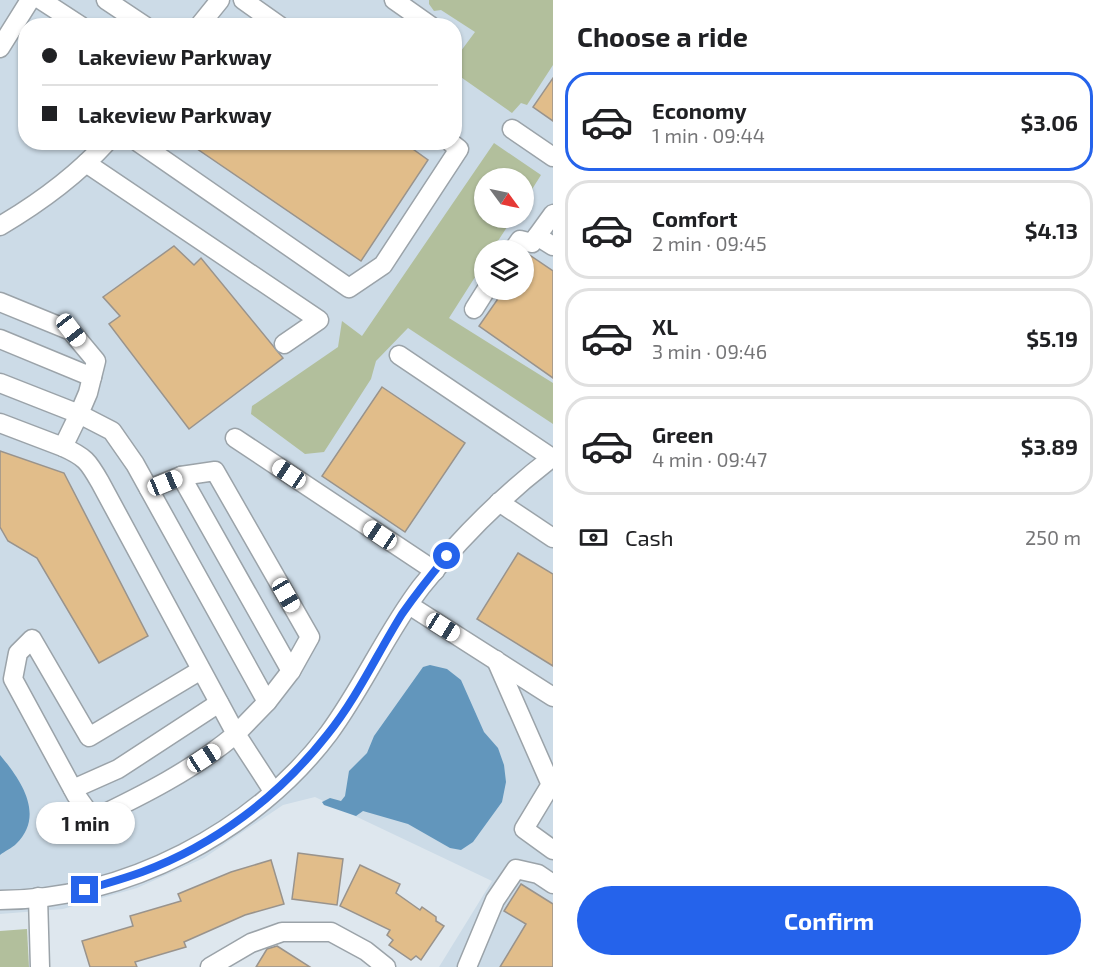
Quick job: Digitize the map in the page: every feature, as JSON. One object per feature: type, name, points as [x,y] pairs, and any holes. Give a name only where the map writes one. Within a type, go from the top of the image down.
[{"type":"street","points":[[19,18],[30,0]]},
{"type":"street","points":[[41,0],[69,18]]},
{"type":"street","points":[[106,0],[133,18]]},
{"type":"street","points":[[205,18],[220,0]]},
{"type":"street","points":[[243,0],[269,18]]},
{"type":"street","points":[[394,0],[420,18]]},
{"type":"street","points":[[0,48],[18,19]]},
{"type":"street","points":[[512,129],[553,156]]},
{"type":"street","points":[[0,226],[32,207],[69,179],[99,150]]},
{"type":"street","points":[[150,150],[350,288],[383,265],[458,150]]},
{"type":"street","points":[[86,163],[319,320],[284,344]]},
{"type":"street","points":[[534,240],[553,214]]},
{"type":"street","points":[[537,236],[553,246]]},
{"type":"street","points":[[474,309],[480,300]]},
{"type":"street","points":[[0,302],[71,330],[96,361],[88,393],[63,447]]},
{"type":"street","points":[[0,339],[92,377]]},
{"type":"street","points":[[0,900],[85,890],[141,873],[171,860],[228,827],[273,791],[289,778],[328,734],[354,697],[409,605],[459,541],[499,502],[552,457],[399,355]]},
{"type":"street","points":[[0,383],[79,414],[112,431],[135,464],[267,702]]},
{"type":"street","points":[[0,423],[82,456],[94,471],[236,734],[273,791]]},
{"type":"street","points":[[235,438],[435,571]]},
{"type":"street","points":[[149,489],[182,476],[214,471],[310,637],[291,671],[267,702],[236,734],[187,769],[142,796],[93,819],[73,789],[13,679],[18,653],[32,639],[89,737],[201,670]]},
{"type":"street","points":[[182,476],[291,671]]},
{"type":"street","points":[[499,502],[553,538]]},
{"type":"street","points":[[409,605],[553,697]]},
{"type":"street","points":[[496,660],[552,783],[524,829],[553,850]]},
{"type":"street","points":[[73,789],[118,769],[219,703]]},
{"type":"street","points":[[467,967],[495,900],[516,869],[538,874],[553,884]]},
{"type":"street","points":[[38,897],[40,967]]},
{"type":"street","points":[[210,967],[251,943],[282,932],[331,932],[366,951],[386,967]]},
{"type":"shaded area","points":[[0,0],[553,0],[553,967],[439,967],[492,881],[315,797],[283,805],[204,858],[137,888],[63,909],[0,914]]},
{"type":"green space","points":[[429,0],[553,0],[553,65],[527,105],[521,103],[512,113],[462,78],[462,50],[475,32],[462,24],[462,18],[453,18],[441,10],[434,11]]},
{"type":"green space","points":[[494,143],[531,168],[477,168]]},
{"type":"green space","points":[[534,170],[541,175],[534,186]]},
{"type":"green space","points":[[474,172],[474,228],[506,228],[499,240],[474,240],[474,279],[449,318],[553,383],[553,424],[408,328],[376,361],[371,379],[324,452],[305,454],[251,414],[252,406],[338,347],[342,321],[362,336]]},
{"type":"green space","points":[[27,929],[29,967],[0,967],[0,931]]},
{"type":"water","points":[[430,665],[447,669],[461,680],[484,732],[498,748],[504,765],[506,782],[502,802],[473,842],[461,850],[450,848],[408,824],[363,811],[356,816],[324,805],[322,802],[330,798],[341,801],[345,796],[349,771],[367,753],[374,736],[423,667]]},
{"type":"water","points":[[0,755],[22,786],[27,798],[29,821],[25,833],[16,844],[0,855]]},
{"type":"building","points":[[553,78],[553,121],[533,107]]},
{"type":"building","points":[[199,150],[414,150],[428,160],[361,261]]},
{"type":"building","points":[[174,246],[194,265],[201,258],[283,358],[189,429],[109,324],[120,316],[103,297]]},
{"type":"building","points":[[534,258],[553,271],[553,378],[479,326],[497,300],[534,300]]},
{"type":"building","points":[[382,387],[465,443],[405,532],[322,476]]},
{"type":"building","points":[[0,451],[64,473],[148,636],[99,663],[37,558],[8,541],[0,527]]},
{"type":"building","points":[[518,553],[553,574],[553,666],[477,619]]},
{"type":"building","points":[[298,853],[343,859],[337,905],[292,899]]},
{"type":"building","points":[[271,860],[284,904],[245,915],[184,942],[186,947],[135,962],[137,967],[90,967],[82,941],[133,926],[130,916],[181,901],[178,894],[231,872]]},
{"type":"building","points":[[360,865],[400,884],[396,893],[420,910],[422,907],[444,926],[421,960],[416,956],[411,960],[389,945],[393,940],[387,935],[390,930],[340,906]]},
{"type":"building","points":[[521,884],[553,904],[553,967],[500,967],[526,924],[504,911]]},
{"type":"building","points":[[277,946],[310,967],[256,967],[267,949]]},
{"type":"route","points":[[85,890],[141,873],[212,838],[244,816],[289,778],[328,734],[354,697],[402,614],[447,556]]}]
